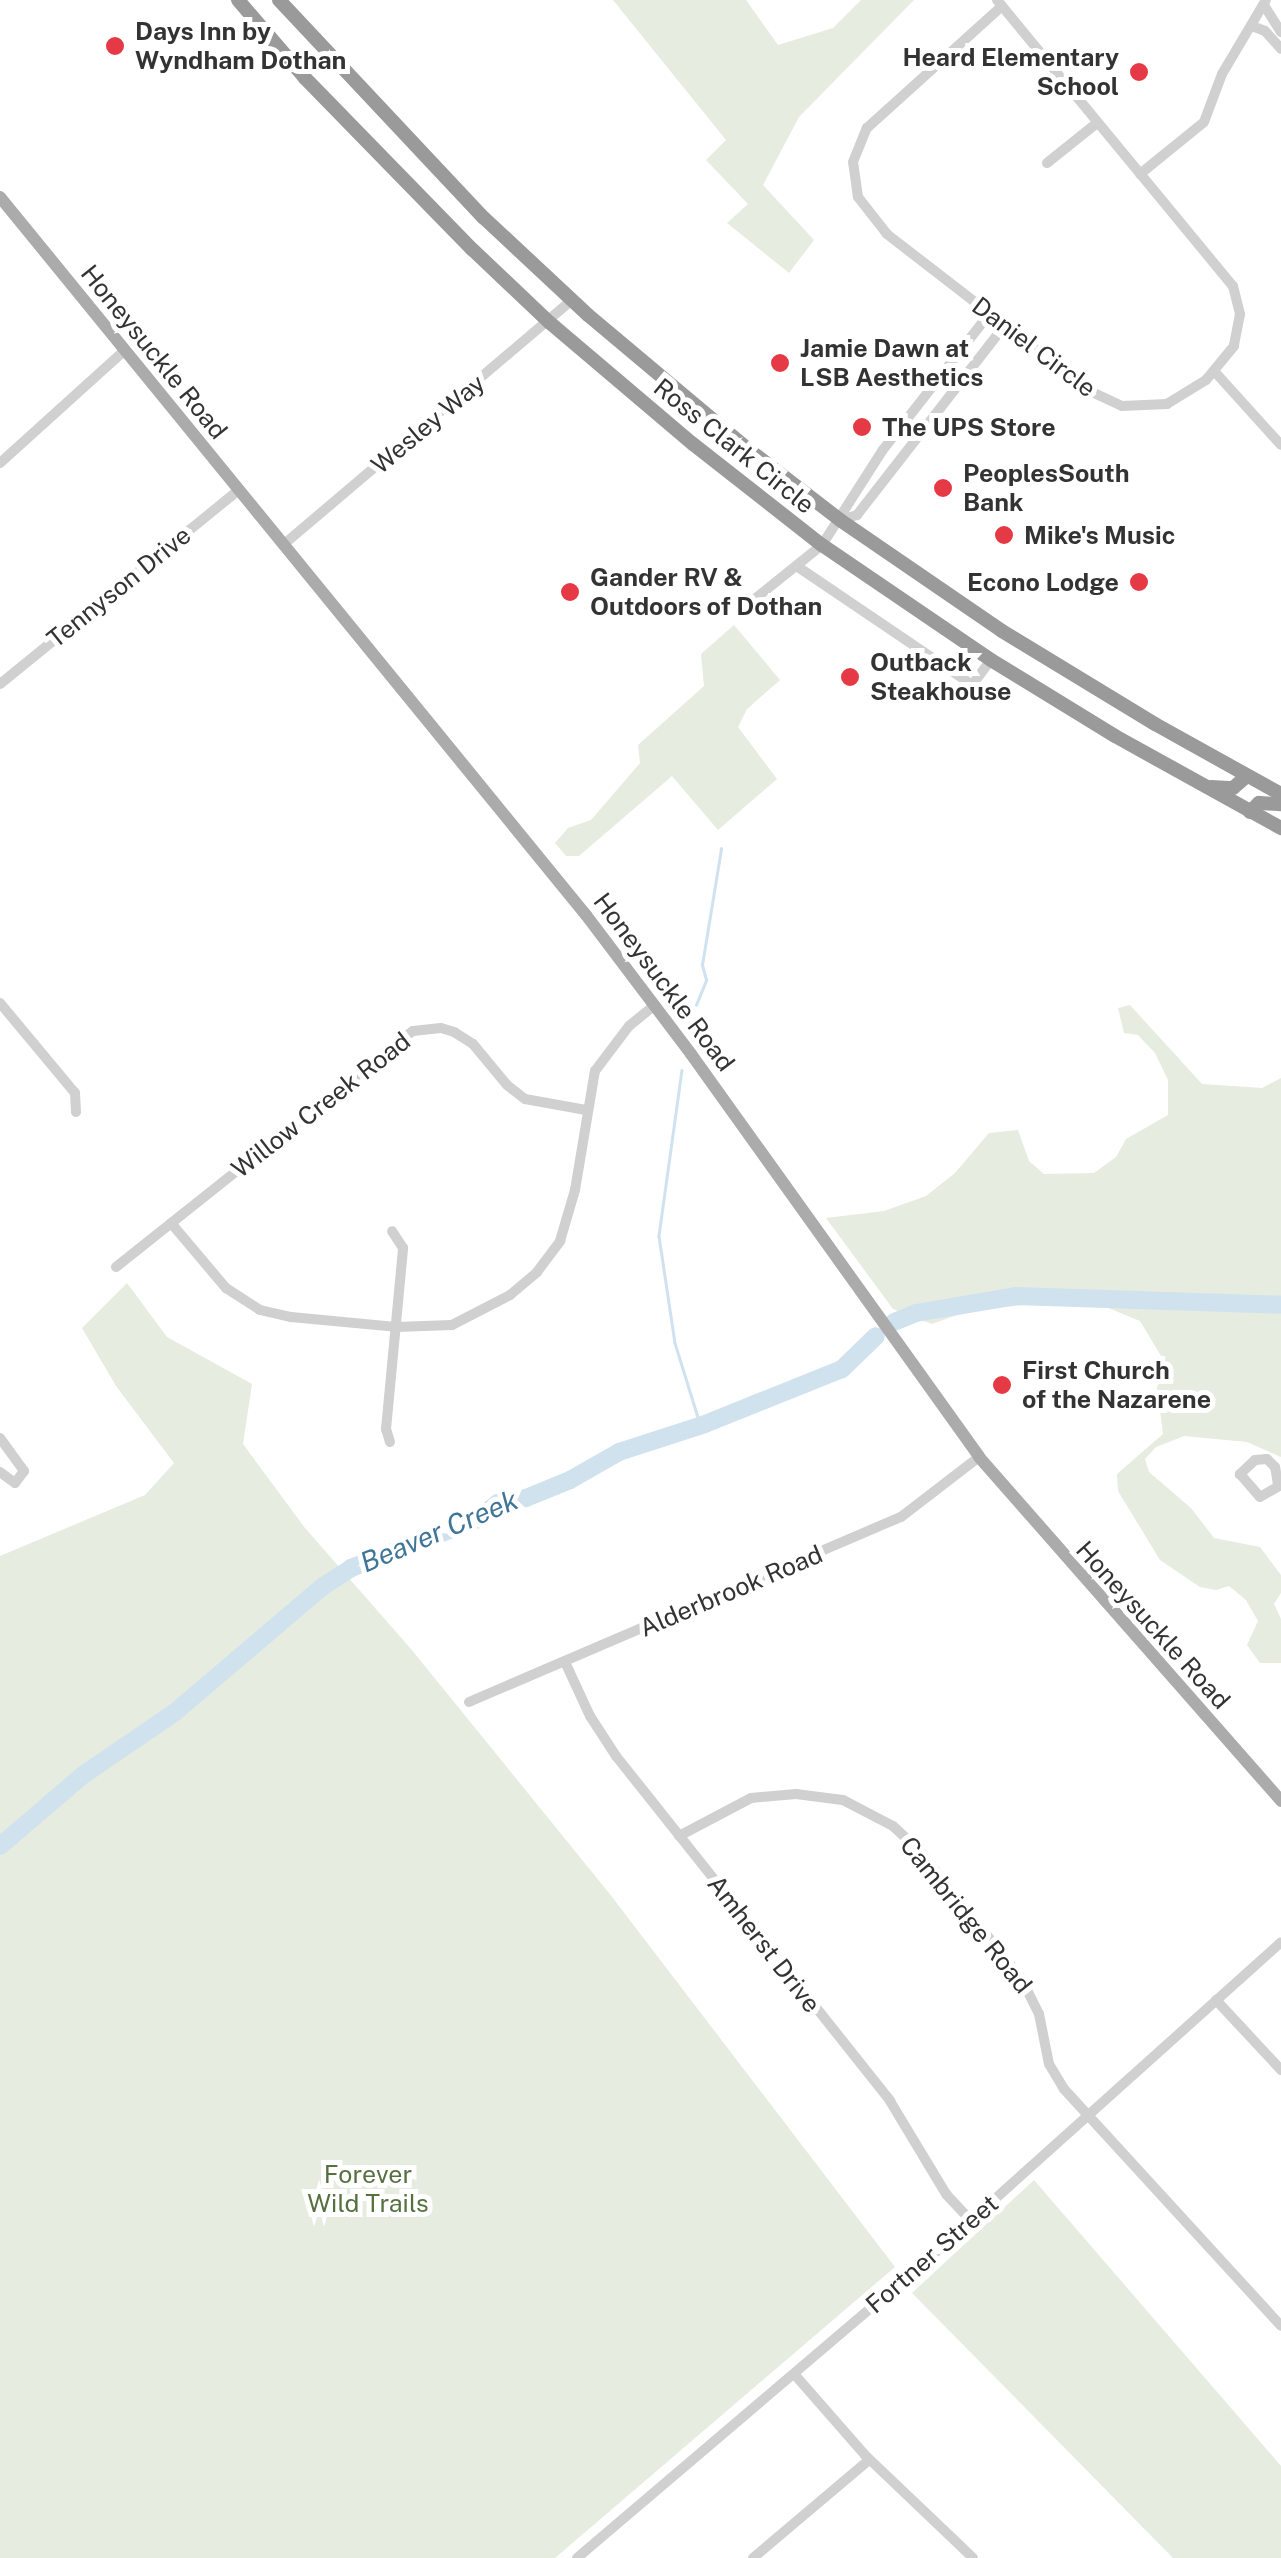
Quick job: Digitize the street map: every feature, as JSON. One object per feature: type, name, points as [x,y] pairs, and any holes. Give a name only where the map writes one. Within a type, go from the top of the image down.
[{"type":"highway","name":"Ross Clark Circle","points":[[238,0],[422,200],[549,322],[693,444],[822,545],[991,660],[1281,828]]},
{"type":"highway","name":"Ross Clark Circle","points":[[279,0],[396,129],[572,300],[674,388],[840,520],[1040,655],[1281,794]]},
{"type":"highway","points":[[1205,787],[1233,788],[1247,776]]},
{"type":"highway","points":[[1250,812],[1260,804],[1281,804]]},
{"type":"main road","name":"Honeysuckle Road","points":[[0,197],[516,829],[655,1006],[979,1457],[1281,1801]]},
{"type":"street","points":[[1140,174],[1204,122],[1218,83],[1265,2]]},
{"type":"street","points":[[1265,2],[1281,32]]},
{"type":"street","name":"Daniel Circle","points":[[1000,3],[1223,270],[1236,295],[1237,337],[1215,372],[1167,404],[1122,406],[1090,391],[878,226],[858,198],[853,172],[859,142],[876,118],[1000,3]]},
{"type":"street","points":[[1252,26],[1265,31],[1281,48]]},
{"type":"street","points":[[1047,163],[1097,123]]},
{"type":"street","name":"Wesley Way","points":[[283,545],[572,300]]},
{"type":"street","points":[[756,598],[822,545],[840,520],[843,506],[882,450],[990,314]]},
{"type":"street","points":[[840,520],[857,515],[1004,325]]},
{"type":"street","points":[[0,462],[124,352]]},
{"type":"street","points":[[1215,372],[1281,445]]},
{"type":"street","name":"Tennyson Drive","points":[[0,684],[238,490]]},
{"type":"street","points":[[798,568],[972,685],[991,660]]},
{"type":"street","points":[[0,1002],[75,1093],[76,1112]]},
{"type":"street","points":[[171,1224],[226,1288],[247,1304],[290,1318],[396,1327],[452,1326],[492,1306],[537,1272],[560,1242],[600,1060],[629,1026],[655,1006]]},
{"type":"street","name":"Willow Creek Road","points":[[116,1267],[384,1050],[414,1032],[441,1028],[454,1032],[473,1044],[507,1086],[525,1099],[586,1110]]},
{"type":"street","points":[[390,1442],[386,1429],[403,1248],[392,1231]]},
{"type":"street","points":[[0,1438],[24,1471],[15,1483],[0,1472]]},
{"type":"street","name":"Alderbrook Road","points":[[469,1702],[901,1517],[979,1457]]},
{"type":"street","name":"Amherst Drive","points":[[566,1662],[602,1736],[890,2102],[946,2194],[971,2221]]},
{"type":"street","name":"Cambridge Road","points":[[679,1836],[734,1804],[772,1795],[820,1795],[877,1815],[920,1852],[1022,1978],[1035,2002],[1049,2064],[1087,2116],[1281,2326]]},
{"type":"street","name":"Fortner Street","points":[[576,2558],[795,2375],[1281,1942]]},
{"type":"street","points":[[1216,2000],[1281,2070]]},
{"type":"street","points":[[795,2375],[869,2460],[974,2558]]},
{"type":"street","points":[[753,2558],[869,2460]]},
{"type":"green space","points":[[613,0],[746,0],[778,45],[833,28],[861,0],[914,0],[799,117],[763,185],[814,240],[789,273],[727,223],[748,204],[706,160],[726,140]]},
{"type":"green space","points":[[734,625],[780,680],[747,709],[738,727],[777,779],[718,830],[672,776],[579,856],[566,856],[555,843],[568,828],[591,820],[640,763],[638,745],[704,686],[701,654]]},
{"type":"green space","points":[[1130,1005],[1202,1084],[1262,1088],[1281,1078],[1281,1457],[1247,1442],[1184,1436],[1156,1447],[1145,1459],[1149,1472],[1191,1508],[1214,1538],[1260,1547],[1281,1575],[1281,1593],[1274,1604],[1281,1619],[1281,1663],[1260,1663],[1247,1645],[1258,1621],[1246,1600],[1229,1586],[1216,1590],[1200,1587],[1160,1560],[1118,1491],[1117,1474],[1163,1434],[1157,1387],[1167,1366],[1140,1321],[1106,1307],[1023,1305],[968,1311],[932,1324],[893,1309],[826,1218],[884,1211],[926,1196],[955,1173],[989,1133],[1018,1130],[1029,1161],[1044,1174],[1094,1173],[1116,1157],[1126,1139],[1168,1115],[1168,1080],[1155,1053],[1138,1035],[1124,1033],[1118,1008]]},
{"type":"green space","name":"Forever Wild Trails","points":[[127,1283],[167,1337],[252,1384],[243,1444],[305,1528],[411,1649],[609,1893],[895,2267],[555,2558],[0,2558],[0,1556],[145,1495],[174,1463],[116,1386],[82,1328]]},
{"type":"green space","points":[[1034,2180],[1281,2466],[1281,2558],[1173,2558],[912,2293]]},
{"type":"waterway","points":[[696,1005],[706,980],[702,965],[721,849]]},
{"type":"waterway","points":[[689,1036],[691,1022]]},
{"type":"waterway","points":[[682,1070],[659,1236],[675,1343],[700,1424]]},
{"type":"waterway","name":"Beaver Creek","points":[[894,1322],[916,1313],[1016,1296],[1281,1305]]},
{"type":"waterway","name":"Beaver Creek","points":[[0,1846],[83,1775],[174,1713],[322,1587],[351,1568],[478,1519],[498,1503],[526,1498],[570,1480],[619,1452],[705,1424],[842,1369],[876,1336]]},
{"type":"place","name":"Days Inn by Wyndham Dothan","points":[[115,46]]},
{"type":"place","name":"Heard Elementary School","points":[[1139,72]]},
{"type":"place","name":"Jamie Dawn at LSB Aesthetics","points":[[780,363]]},
{"type":"place","name":"The UPS Store","points":[[862,427]]},
{"type":"place","name":"PeoplesSouth Bank","points":[[943,488]]},
{"type":"place","name":"Mike's Music","points":[[1004,535]]},
{"type":"place","name":"Econo Lodge","points":[[1139,582]]},
{"type":"place","name":"Gander RV & Outdoors of Dothan","points":[[570,592]]},
{"type":"place","name":"Outback Steakhouse","points":[[850,677]]},
{"type":"place","name":"First Church of the Nazarene","points":[[1002,1385]]}]
